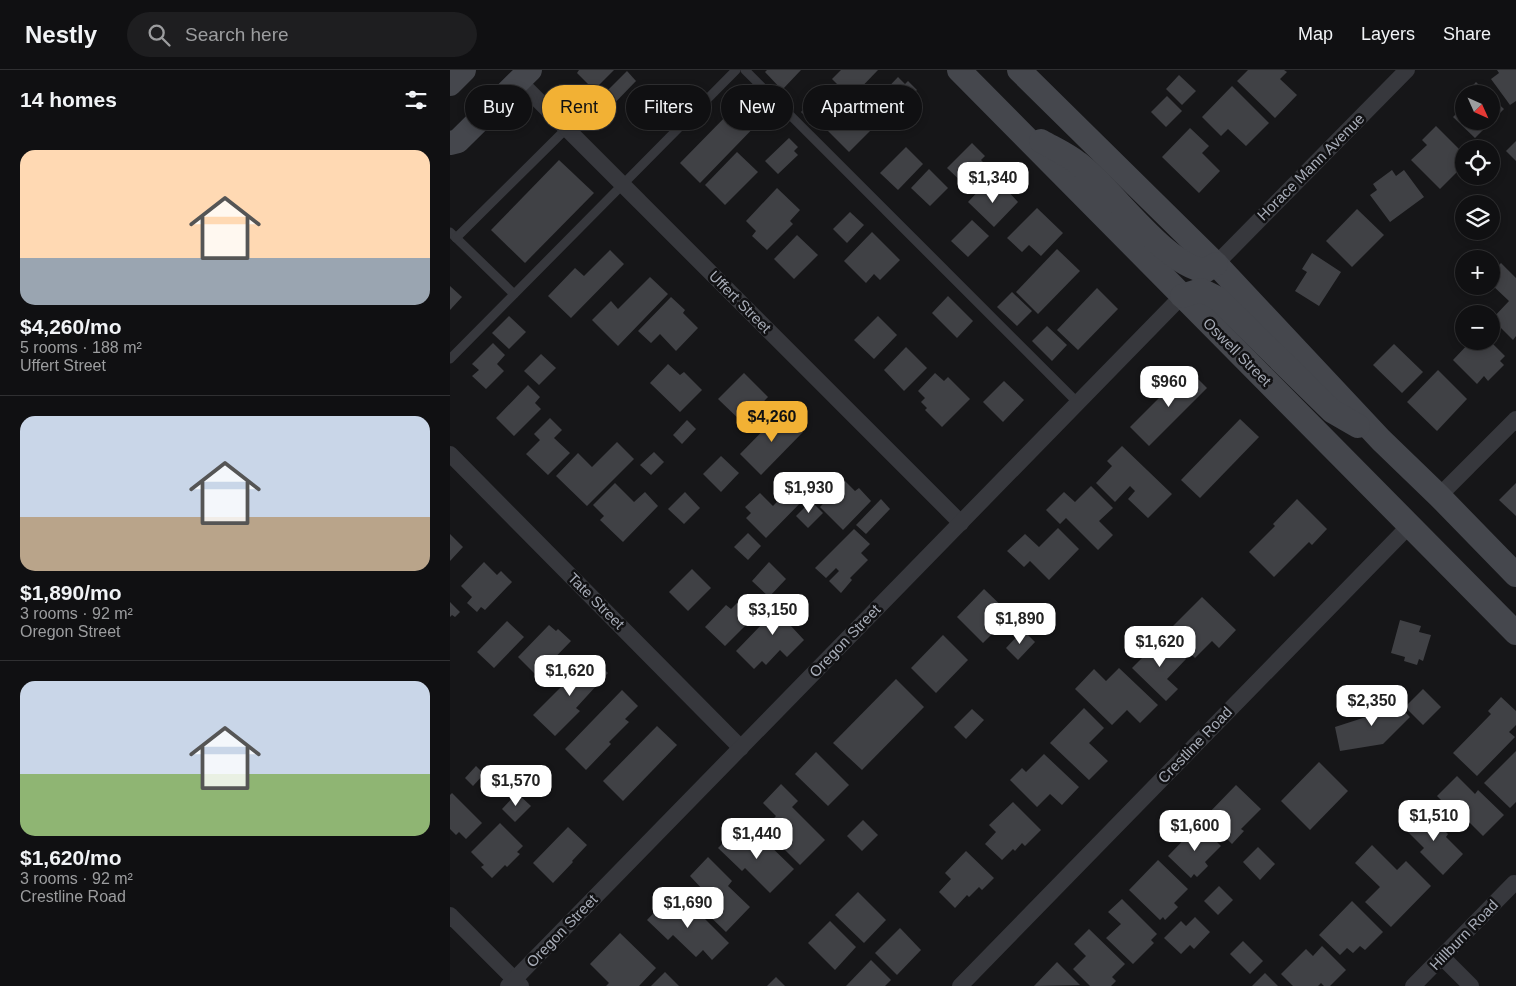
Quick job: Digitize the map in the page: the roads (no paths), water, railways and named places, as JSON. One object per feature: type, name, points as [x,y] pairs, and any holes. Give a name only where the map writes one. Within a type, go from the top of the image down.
[{"type":"main road","points":[[450,84],[464,70]]},
{"type":"main road","name":"Oswell Street","points":[[959,70],[1516,632]]},
{"type":"main road","points":[[1020,70],[1216,264],[1381,440],[1516,574]]},
{"type":"main road","points":[[450,143],[458,141],[525,76]]},
{"type":"main road","points":[[1012,124],[1078,163],[1166,250],[1186,266],[1205,271],[1216,264]]},
{"type":"main road","points":[[1182,296],[1201,290],[1217,298],[1332,411],[1381,440]]},
{"type":"street","name":"Horace Mann Avenue","points":[[1216,264],[1406,70]]},
{"type":"street","name":"Uffert Street","points":[[525,76],[542,98]]},
{"type":"street","name":"Uffert Street","points":[[567,130],[961,523]]},
{"type":"street","name":"Oregon Street","points":[[514,984],[741,748],[1182,296]]},
{"type":"street","points":[[1439,496],[1516,418]]},
{"type":"street","name":"Tate Street","points":[[450,454],[741,748]]},
{"type":"street","name":"Crestline Road","points":[[960,986],[1410,526]]},
{"type":"street","name":"Hillburn Road","points":[[1413,986],[1514,883]]},
{"type":"street","points":[[450,914],[514,984]]},
{"type":"street","points":[[1442,957],[1471,986]]},
{"type":"lane","points":[[450,359],[736,70]]},
{"type":"lane","points":[[745,70],[1078,403]]},
{"type":"lane","points":[[514,294],[453,235],[565,130]]}]
